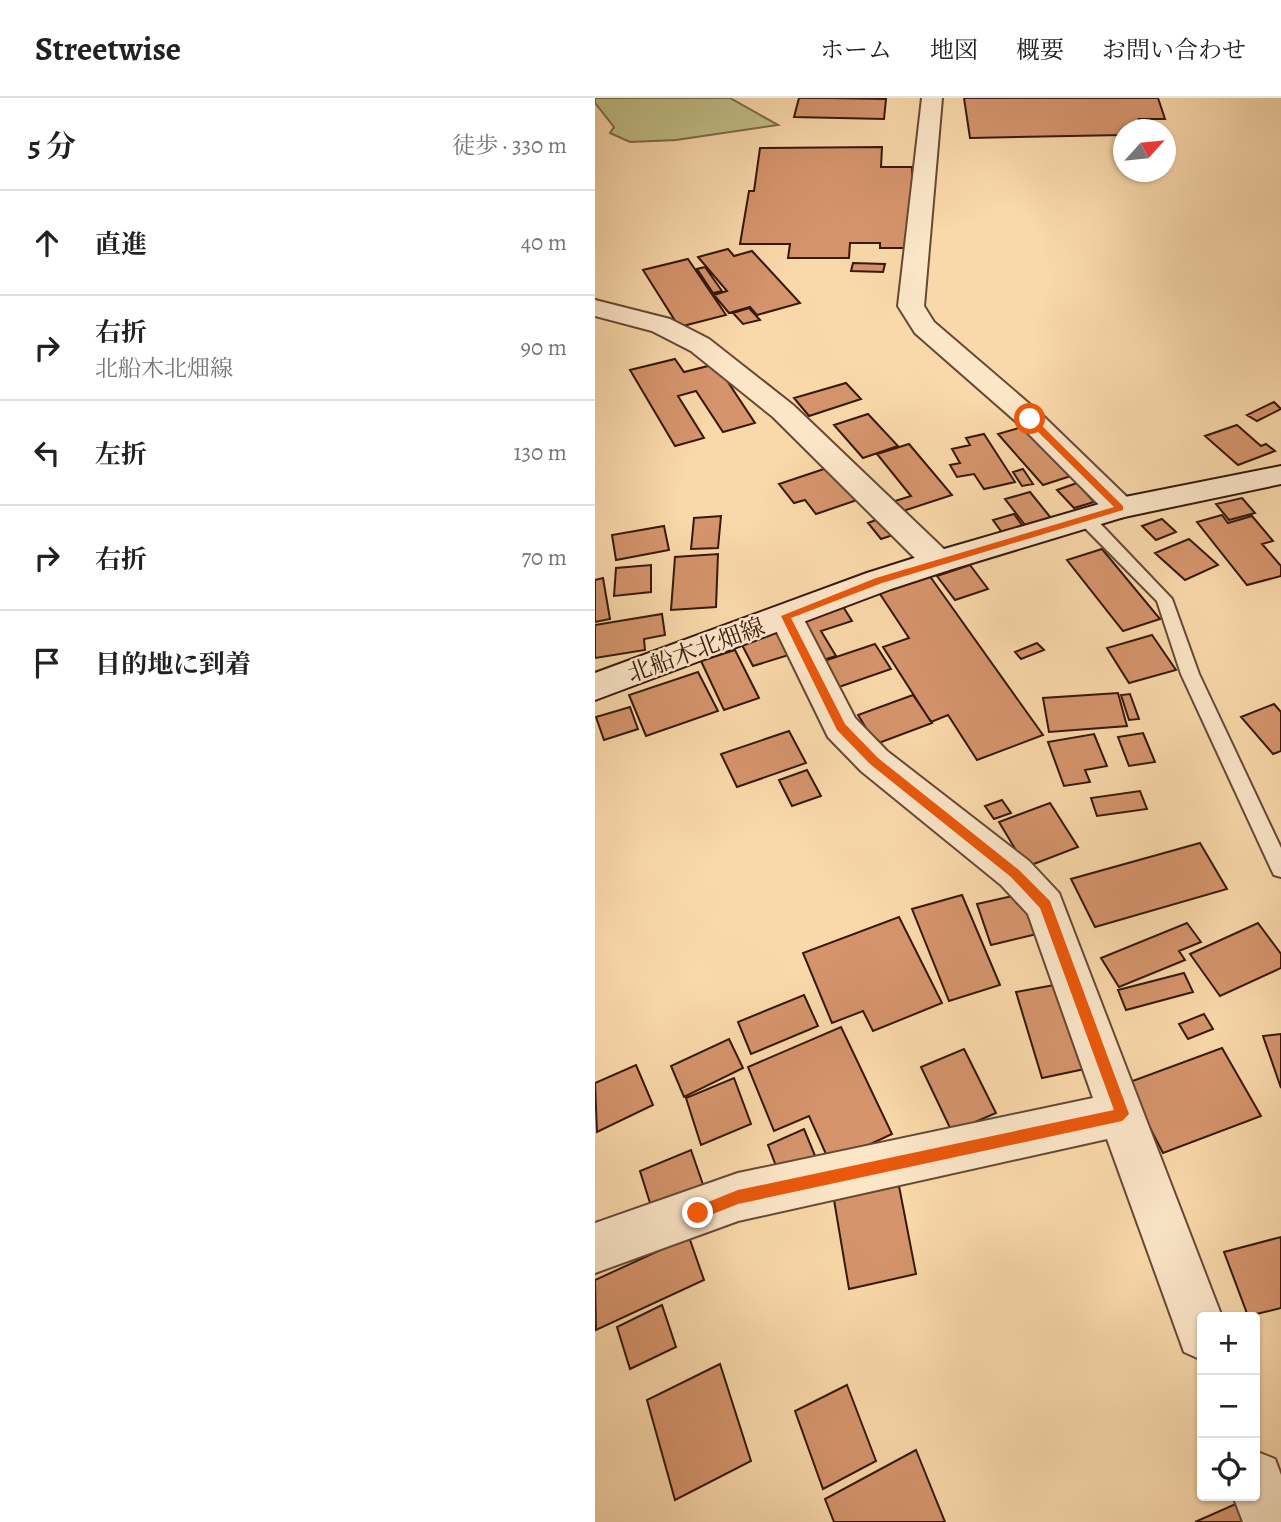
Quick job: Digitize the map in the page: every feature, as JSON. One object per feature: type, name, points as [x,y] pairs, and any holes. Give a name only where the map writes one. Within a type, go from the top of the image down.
[{"type":"street","points":[[932,98],[911,306],[924,327],[1030,419],[1120,508]]},
{"type":"street","points":[[595,308],[661,325],[700,345],[783,411],[938,562]]},
{"type":"street","name":"北船木北畑線","points":[[595,687],[879,581],[938,562],[1120,508],[1281,475]]},
{"type":"street","points":[[786,616],[841,727],[874,761],[1015,873],[1045,905],[1197,1320]]},
{"type":"street","points":[[595,1248],[738,1197],[1122,1114]]},
{"type":"street","points":[[1260,1492],[1271,1522]]},
{"type":"lane","points":[[1086,519],[1164,599],[1190,674],[1281,869]]},
{"type":"shaded area","points":[[595,98],[730,98],[778,125],[676,140],[630,142],[610,133],[614,127],[595,103]]},
{"type":"building","points":[[799,98],[886,99],[884,119],[794,117]]},
{"type":"building","points":[[964,98],[1158,98],[1165,119],[1113,119],[1113,135],[970,138]]},
{"type":"building","points":[[882,147],[881,167],[912,167],[913,248],[880,248],[880,243],[850,243],[849,258],[788,258],[790,244],[740,244],[749,191],[754,191],[760,148]]},
{"type":"building","points":[[728,249],[734,256],[752,251],[800,303],[757,315],[750,307],[729,313],[714,295],[727,291],[698,257]]},
{"type":"building","points":[[688,259],[726,315],[679,327],[643,270]]},
{"type":"building","points":[[853,263],[885,264],[883,272],[851,271]]},
{"type":"building","points":[[705,267],[722,291],[713,293],[697,269]]},
{"type":"building","points":[[749,308],[760,320],[743,324],[733,313]]},
{"type":"building","points":[[675,359],[684,372],[716,364],[755,423],[723,432],[696,391],[678,396],[704,438],[675,446],[630,370]]},
{"type":"building","points":[[846,383],[861,399],[809,416],[794,398]]},
{"type":"building","points":[[1274,402],[1281,409],[1257,421],[1247,415]]},
{"type":"building","points":[[868,414],[898,446],[863,458],[834,425]]},
{"type":"building","points":[[1029,425],[1074,475],[1043,485],[998,434]]},
{"type":"building","points":[[1237,425],[1261,446],[1266,444],[1275,451],[1238,465],[1205,436]]},
{"type":"building","points":[[984,434],[1015,482],[984,489],[974,474],[957,477],[950,465],[960,463],[952,449],[970,445],[966,438]]},
{"type":"building","points":[[909,444],[952,495],[903,511],[895,501],[911,496],[877,454]]},
{"type":"building","points":[[836,465],[863,498],[816,514],[805,500],[794,503],[779,484]]},
{"type":"building","points":[[1023,469],[1033,484],[1022,486],[1013,472]]},
{"type":"building","points":[[1077,483],[1094,502],[1074,508],[1057,490]]},
{"type":"building","points":[[1030,492],[1051,518],[1025,525],[1005,499]]},
{"type":"building","points":[[1242,498],[1255,513],[1229,520],[1216,504]]},
{"type":"building","points":[[1014,514],[1027,532],[1006,538],[993,520]]},
{"type":"building","points":[[889,515],[902,532],[881,539],[868,523]]},
{"type":"building","points":[[1222,515],[1228,523],[1252,516],[1273,541],[1262,544],[1281,566],[1281,576],[1247,585],[1197,522]]},
{"type":"building","points":[[721,516],[718,548],[691,549],[694,518]]},
{"type":"building","points":[[1162,519],[1176,532],[1156,540],[1142,526]]},
{"type":"building","points":[[664,526],[669,550],[616,560],[612,535]]},
{"type":"building","points":[[1189,539],[1218,565],[1185,580],[1155,553]]},
{"type":"building","points":[[1102,549],[1160,619],[1123,631],[1067,560]]},
{"type":"building","points":[[718,554],[716,607],[671,610],[675,557]]},
{"type":"building","points":[[651,565],[651,592],[614,596],[616,568]]},
{"type":"building","points":[[970,565],[988,589],[955,600],[937,576]]},
{"type":"building","points":[[929,575],[1043,735],[977,760],[948,715],[931,722],[883,647],[909,638],[878,591]]},
{"type":"building","points":[[603,578],[610,619],[595,622],[595,580]]},
{"type":"building","points":[[842,605],[852,621],[821,631],[836,656],[820,661],[796,620]]},
{"type":"building","points":[[662,614],[665,635],[644,639],[645,650],[595,658],[595,625]]},
{"type":"building","points":[[780,631],[792,654],[753,666],[741,643]]},
{"type":"building","points":[[1152,635],[1176,670],[1129,683],[1107,648]]},
{"type":"building","points":[[1037,643],[1044,650],[1021,659],[1015,652]]},
{"type":"building","points":[[875,644],[891,669],[836,688],[821,662]]},
{"type":"building","points":[[735,650],[759,698],[724,710],[701,661]]},
{"type":"building","points":[[698,672],[718,711],[646,736],[629,695]]},
{"type":"building","points":[[1118,693],[1127,726],[1049,732],[1043,698]]},
{"type":"building","points":[[1130,694],[1139,719],[1129,720],[1121,695]]},
{"type":"building","points":[[913,695],[932,723],[876,744],[858,715]]},
{"type":"building","points":[[1274,704],[1281,712],[1281,751],[1273,754],[1241,717]]},
{"type":"building","points":[[630,707],[638,729],[604,740],[596,717]]},
{"type":"building","points":[[789,731],[806,763],[737,787],[721,754]]},
{"type":"building","points":[[1143,733],[1155,762],[1129,766],[1118,737]]},
{"type":"building","points":[[1094,734],[1107,766],[1085,770],[1090,782],[1064,786],[1048,742]]},
{"type":"building","points":[[807,770],[821,796],[792,806],[779,780]]},
{"type":"building","points":[[1140,791],[1147,809],[1097,816],[1091,798]]},
{"type":"building","points":[[1002,800],[1011,813],[994,819],[985,806]]},
{"type":"building","points":[[1050,803],[1078,847],[1026,867],[999,822]]},
{"type":"building","points":[[1200,843],[1227,889],[1095,927],[1071,879]]},
{"type":"building","points":[[1030,892],[1045,932],[991,945],[977,904]]},
{"type":"building","points":[[962,895],[1000,985],[949,1001],[912,909]]},
{"type":"building","points":[[899,917],[942,1003],[873,1031],[863,1011],[832,1023],[803,953]]},
{"type":"building","points":[[1187,923],[1201,942],[1179,951],[1185,960],[1119,987],[1101,958]]},
{"type":"building","points":[[1258,923],[1281,954],[1281,968],[1220,996],[1190,954]]},
{"type":"building","points":[[1184,973],[1193,992],[1126,1010],[1118,990]]},
{"type":"building","points":[[1071,982],[1099,1066],[1042,1078],[1016,992]]},
{"type":"building","points":[[804,995],[818,1026],[751,1054],[738,1022]]},
{"type":"building","points":[[1204,1014],[1213,1029],[1188,1039],[1179,1024]]},
{"type":"building","points":[[841,1027],[892,1134],[830,1163],[809,1116],[774,1131],[748,1067]]},
{"type":"building","points":[[1281,1034],[1281,1088],[1263,1036]]},
{"type":"building","points":[[729,1039],[743,1068],[684,1097],[671,1066]]},
{"type":"building","points":[[1222,1048],[1261,1116],[1163,1153],[1127,1083]]},
{"type":"building","points":[[964,1049],[996,1113],[952,1132],[921,1067]]},
{"type":"building","points":[[636,1065],[653,1105],[597,1132],[595,1083]]},
{"type":"building","points":[[734,1078],[751,1124],[701,1145],[686,1098]]},
{"type":"building","points":[[804,1129],[818,1163],[781,1179],[768,1145]]},
{"type":"building","points":[[691,1150],[708,1199],[656,1222],[640,1171]]},
{"type":"building","points":[[899,1186],[916,1274],[849,1289],[834,1200]]},
{"type":"building","points":[[689,1237],[704,1280],[596,1330],[595,1280]]},
{"type":"building","points":[[1281,1237],[1281,1308],[1260,1313],[1246,1312],[1224,1252]]},
{"type":"building","points":[[662,1305],[676,1347],[630,1369],[617,1327]]},
{"type":"building","points":[[720,1364],[751,1461],[675,1500],[647,1400]]},
{"type":"building","points":[[847,1385],[876,1461],[823,1489],[795,1411]]},
{"type":"building","points":[[916,1450],[945,1522],[834,1522],[825,1499]]},
{"type":"building","points":[[1248,1501],[1258,1522],[1195,1522]]},
{"type":"route","points":[[698,1213],[738,1197],[1122,1114],[1045,905],[1015,873],[874,761],[841,727],[786,616],[879,581],[1120,508],[1030,419]]}]
